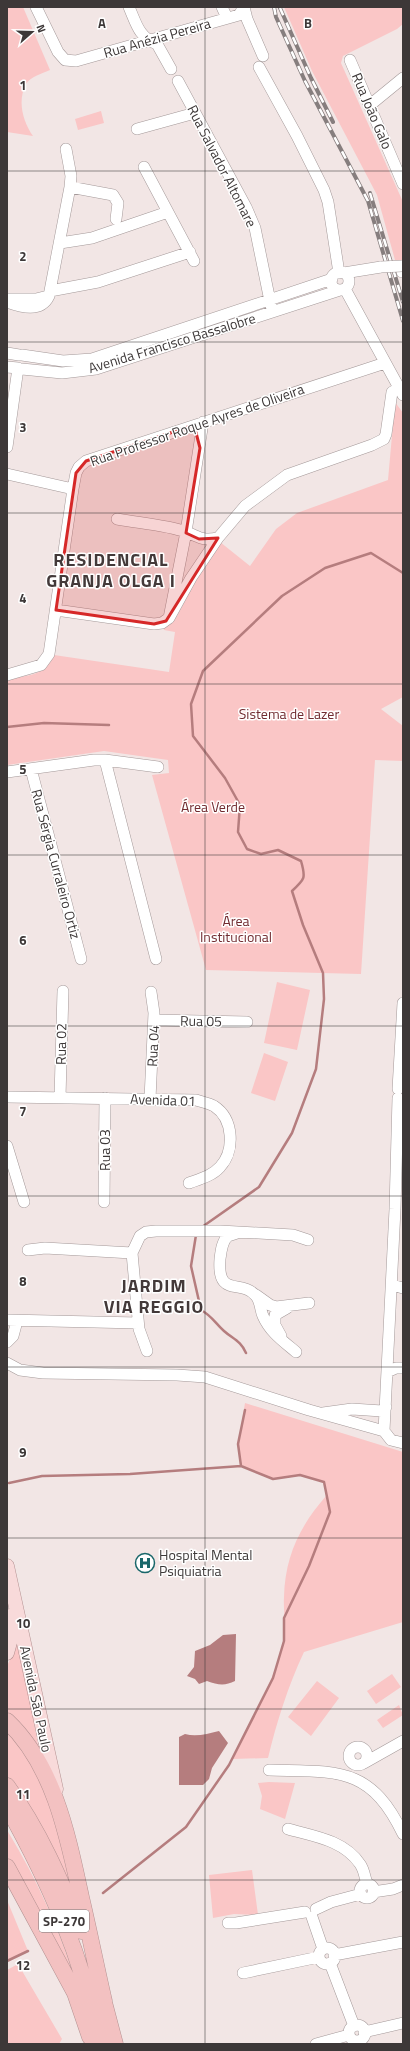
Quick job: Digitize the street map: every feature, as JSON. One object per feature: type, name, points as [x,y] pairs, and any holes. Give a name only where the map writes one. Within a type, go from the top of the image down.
[{"type":"highway","name":"SP-270","points":[[7,1721],[24,1739],[37,1761],[60,1809],[114,2044]]},
{"type":"highway","name":"SP-270","points":[[7,1786],[41,1842],[64,1889],[83,1938],[104,2000]]},
{"type":"highway","name":"SP-270","points":[[7,1806],[51,1890],[72,1942],[93,2009],[100,2044]]},
{"type":"highway","name":"SP-270","points":[[7,1867],[75,1993],[93,2044]]},
{"type":"main road","name":"Avenida São Paulo","points":[[7,1566],[60,1809]]},
{"type":"main road","name":"Avenida São Paulo","points":[[7,1600],[12,1627],[11,1643],[7,1653]]},
{"type":"street","name":"Rua Anézia Pereira","points":[[36,7],[58,52],[66,60],[76,60],[239,15],[244,7]]},
{"type":"street","points":[[129,7],[142,35],[146,40],[157,44],[171,69]]},
{"type":"street","points":[[222,7],[226,18]]},
{"type":"street","points":[[244,7],[263,56]]},
{"type":"street","name":"Rua João Galo","points":[[350,60],[402,178]]},
{"type":"street","points":[[56,610],[154,624],[162,623],[170,618],[191,578],[218,538],[245,506],[287,475],[372,445],[384,439],[386,434],[392,392],[401,392],[341,281],[328,202],[324,190],[297,136],[259,67]]},
{"type":"street","points":[[370,105],[403,78]]},
{"type":"street","name":"Rua Salvador Altomare","points":[[178,81],[246,207],[255,228],[270,299]]},
{"type":"street","points":[[137,129],[195,113]]},
{"type":"street","points":[[7,302],[32,307],[39,306],[44,304],[49,293],[70,188],[71,176],[66,149]]},
{"type":"street","points":[[7,299],[42,299],[49,293],[98,282],[192,257],[144,168]]},
{"type":"street","points":[[70,188],[113,195],[118,203],[116,218]]},
{"type":"street","points":[[60,243],[92,238],[168,212]]},
{"type":"street","name":"Avenida Francisco Bassalobre","points":[[7,353],[63,361],[92,358],[270,299],[382,270],[403,269]]},
{"type":"street","name":"Avenida Francisco Bassalobre","points":[[16,368],[62,373],[96,369],[273,311],[341,281]]},
{"type":"street","name":"Avenida Francisco Bassalobre","points":[[270,299],[273,311]]},
{"type":"street","points":[[7,447],[16,368],[13,361],[21,355]]},
{"type":"street","name":"Rua Professor Roque Ayres de Oliveira","points":[[7,675],[35,668],[46,660],[49,654],[76,473],[79,467],[86,461],[385,363]]},
{"type":"street","points":[[170,618],[200,448],[199,424]]},
{"type":"street","points":[[7,474],[73,489]]},
{"type":"street","points":[[117,519],[186,532],[199,539],[207,540],[218,538]]},
{"type":"street","points":[[7,772],[106,760],[158,767]]},
{"type":"street","points":[[106,760],[156,959]]},
{"type":"street","name":"Rua Sérgia Curraleiro Ortiz","points":[[31,769],[81,959]]},
{"type":"street","name":"Rua 02","points":[[60,1097],[63,991]]},
{"type":"street","name":"Rua 04","points":[[150,1099],[154,1020],[151,992]]},
{"type":"street","points":[[384,1431],[388,1372],[398,1287],[400,1134],[398,1094],[402,1046],[403,1003]]},
{"type":"street","name":"Rua 05","points":[[154,1020],[247,1022]]},
{"type":"street","name":"Avenida 01","points":[[7,1097],[150,1099],[203,1102],[214,1106],[227,1122],[230,1142],[224,1162],[209,1175],[189,1183]]},
{"type":"street","name":"Rua 03","points":[[104,1202],[105,1098]]},
{"type":"street","points":[[7,1146],[24,1202]]},
{"type":"street","points":[[148,1351],[138,1323],[132,1253],[135,1242],[146,1232],[198,1232],[221,1236],[238,1233],[292,1235],[308,1240]]},
{"type":"street","points":[[221,1236],[220,1274],[222,1279],[227,1284],[254,1294],[268,1311],[286,1344],[296,1352]]},
{"type":"street","points":[[28,1250],[45,1248],[132,1253]]},
{"type":"street","points":[[268,1311],[278,1311],[291,1306],[309,1303]]},
{"type":"street","points":[[7,1342],[13,1336],[12,1320],[138,1323]]},
{"type":"street","points":[[7,1363],[20,1370],[43,1373],[178,1375],[205,1377],[319,1413],[384,1431],[391,1440],[403,1443]]},
{"type":"street","points":[[388,1372],[396,1368],[403,1368]]},
{"type":"street","points":[[7,1372],[19,1376],[43,1373]]},
{"type":"street","points":[[319,1413],[352,1409],[377,1412],[382,1411],[386,1407]]},
{"type":"street","points":[[369,1758],[403,1740]]},
{"type":"street","points":[[269,1770],[335,1772],[356,1779],[371,1789],[386,1804],[403,1834]]},
{"type":"street","points":[[288,1829],[329,1840],[346,1850],[361,1865],[370,1888]]},
{"type":"street","points":[[7,1875],[20,1890]]},
{"type":"street","points":[[228,1923],[236,1924],[311,1913],[332,1902],[361,1894],[361,1888],[393,1889],[403,1885]]},
{"type":"street","points":[[311,1913],[321,1953]]},
{"type":"street","points":[[332,1959],[403,1942]]},
{"type":"street","points":[[243,1973],[321,1953],[330,1949],[352,2039],[357,2041],[362,2039],[364,2032],[403,2023]]},
{"type":"street","points":[[316,2044],[351,2031]]},
{"type":"highlighted area","points":[[194,425],[200,448],[186,533],[199,539],[218,538],[166,621],[154,624],[56,610],[76,473],[86,461]]},
{"type":"green space","points":[[7,7],[23,7],[50,70],[30,79],[23,91],[22,111],[26,124],[33,136],[7,132]]},
{"type":"green space","points":[[284,7],[403,7],[403,24],[397,29],[343,56],[341,63],[403,202],[403,262],[395,260],[377,195],[312,71]]},
{"type":"green space","points":[[101,111],[104,123],[78,130],[75,119]]},
{"type":"green space","points":[[395,402],[403,413],[403,697],[381,709],[403,726],[403,761],[375,760],[361,974],[206,970],[152,775],[169,773],[168,760],[104,751],[7,765],[7,679],[35,674],[50,662],[54,655],[169,672],[175,632],[164,630],[163,626],[177,616],[195,582],[220,542],[250,566],[276,529],[297,513],[388,480]]},
{"type":"green space","points":[[277,982],[310,990],[297,1050],[264,1043]]},
{"type":"green space","points":[[264,1053],[288,1062],[275,1101],[251,1093]]},
{"type":"green space","points":[[245,1403],[403,1452],[403,1622],[304,1652],[283,1704],[268,1758],[232,1759],[268,1687],[279,1657],[284,1637],[285,1625],[285,1582],[291,1555],[302,1530],[326,1496],[324,1482],[300,1475],[273,1479],[241,1466],[238,1444]]},
{"type":"green space","points":[[7,1573],[40,1756],[7,1716],[7,1666],[16,1646],[17,1631]]},
{"type":"green space","points":[[392,1674],[401,1687],[376,1704],[367,1691]]},
{"type":"green space","points":[[317,1681],[339,1698],[311,1736],[288,1717]]},
{"type":"green space","points":[[399,1705],[403,1715],[383,1728],[377,1720]]},
{"type":"green space","points":[[7,1729],[30,1758],[59,1827],[70,1879],[66,1878],[7,1777]]},
{"type":"green space","points":[[258,1783],[295,1783],[285,1819],[260,1809],[262,1796]]},
{"type":"green space","points":[[7,1830],[29,1868],[48,1907],[78,1990],[7,1859]]},
{"type":"green space","points":[[252,1870],[258,1915],[234,1914],[213,1918],[209,1875]]},
{"type":"green space","points":[[7,1900],[28,1951],[7,1961]]},
{"type":"green space","points":[[18,1964],[62,2039],[59,2044],[7,2044],[7,1970]]},
{"type":"shaded area","points":[[236,1634],[235,1681],[231,1683],[218,1684],[207,1681],[199,1684],[195,1679],[187,1676],[194,1667],[195,1651],[210,1645],[223,1635]]},
{"type":"shaded area","points":[[219,1731],[228,1743],[212,1768],[209,1779],[203,1785],[179,1785],[179,1737],[185,1734],[197,1735]]},
{"type":"waterway","points":[[202,1227],[259,1187],[292,1133],[316,1069],[324,999],[323,973],[303,925],[292,891],[300,884],[304,875],[301,861],[278,850],[261,854],[247,849],[238,832],[240,805],[225,778],[193,736],[191,704],[203,671],[282,596],[325,568],[371,553],[403,573]]},
{"type":"waterway","points":[[7,727],[44,723],[109,725]]},
{"type":"waterway","points":[[196,1235],[191,1266],[201,1310],[239,1343],[246,1353]]},
{"type":"waterway","points":[[103,1893],[186,1827],[229,1765],[273,1678],[284,1641],[284,1618],[309,1566],[330,1512],[324,1482],[300,1475],[273,1479],[241,1466],[238,1444],[245,1410]]},
{"type":"waterway","points":[[9,1483],[42,1476],[130,1474],[241,1466]]},
{"type":"waterway","points":[[7,1961],[28,1951]]},
{"type":"railway","points":[[274,7],[276,17],[305,81],[368,201],[403,321]]},
{"type":"railway","points":[[280,8],[311,78],[333,122]]},
{"type":"railway","points":[[370,193],[403,302]]},
{"type":"place","name":"Hospital Mental Psiquiatria","points":[[145,1563]]},
{"type":"district","name":"RESIDENCIAL GRANJA OLGA I","points":[[111,570]]},
{"type":"district","name":"JARDIM VIA REGGIO","points":[[154,1296]]},
{"type":"park label","name":"Sistema de Lazer","points":[[289,714]]},
{"type":"park label","name":"Área Verde","points":[[213,807]]},
{"type":"park label","name":"Área Institucional","points":[[236,930]]}]
